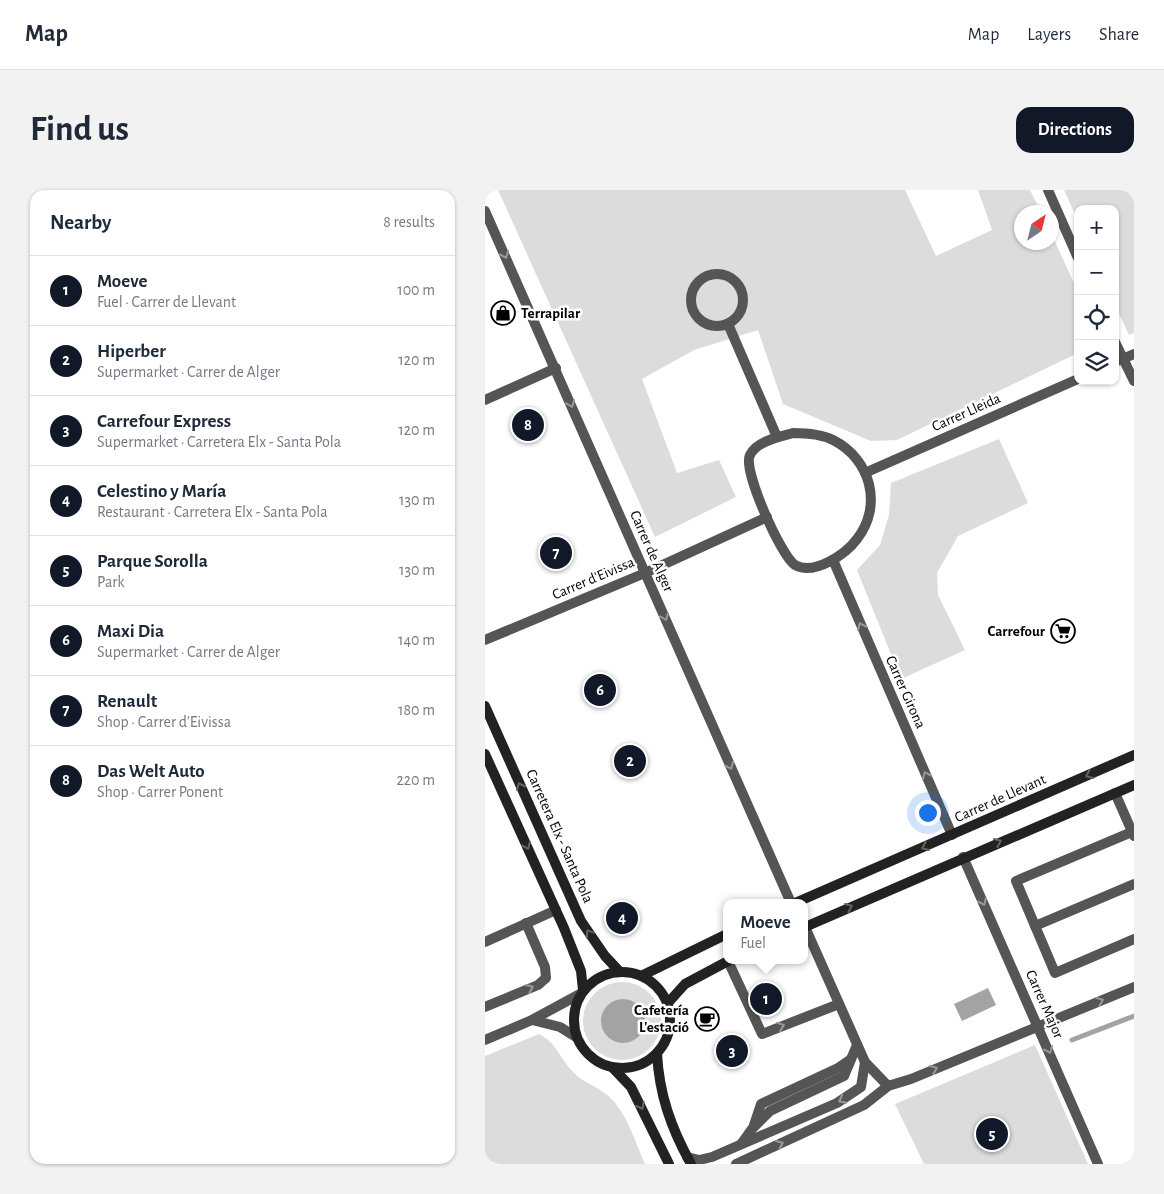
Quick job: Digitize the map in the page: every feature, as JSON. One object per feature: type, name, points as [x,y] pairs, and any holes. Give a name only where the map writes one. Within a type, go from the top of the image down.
[{"type":"main road","name":"Carretera Elx - Santa Pola","points":[[485,706],[581,921],[605,956],[619,971]]},
{"type":"main road","points":[[485,754],[556,910],[581,971],[582,992]]},
{"type":"main road","name":"Carrer de Llevant","points":[[804,899],[1134,755]]},
{"type":"main road","points":[[808,926],[1134,784]]},
{"type":"main road","points":[[641,976],[723,936]]},
{"type":"main road","points":[[667,1004],[685,984],[723,964]]},
{"type":"main road","points":[[611,1067],[636,1066],[657,1053],[668,1035],[670,1014],[667,1004],[652,982],[641,976],[619,971],[593,980],[582,992],[573,1015],[576,1037],[590,1056],[611,1067],[631,1088],[669,1164]]},
{"type":"main road","points":[[657,1053],[661,1092],[667,1117],[689,1160]]},
{"type":"street","points":[[1048,190],[1074,250]]},
{"type":"street","name":"Carrer de Alger","points":[[485,211],[789,899]]},
{"type":"street","points":[[707,276],[725,276],[739,286],[742,294],[740,312],[728,324],[720,326],[704,322],[693,310],[692,294],[700,280],[707,276]]},
{"type":"street","points":[[728,324],[777,437]]},
{"type":"street","points":[[1134,354],[1119,361],[1134,381]]},
{"type":"street","points":[[485,400],[556,368]]},
{"type":"street","name":"Carrer Lleida","points":[[867,472],[1074,381]]},
{"type":"street","points":[[793,433],[810,433],[833,440],[851,453],[867,472],[871,491],[871,510],[863,532],[850,549],[833,560],[809,568],[796,566],[787,558],[767,518],[748,466],[749,456],[758,446],[777,437],[793,433]]},
{"type":"street","name":"Carrer d'Eivissa","points":[[485,640],[645,573],[767,518]]},
{"type":"street","name":"Carrer Girona","points":[[833,560],[952,835]]},
{"type":"street","points":[[1115,792],[1133,833],[1016,881],[1055,973],[1134,939]]},
{"type":"street","name":"Carrer Major","points":[[963,857],[1098,1164]]},
{"type":"street","points":[[1035,926],[1134,884]]},
{"type":"street","points":[[485,942],[556,910]]},
{"type":"street","points":[[485,1007],[538,985],[546,978],[545,967],[526,923]]},
{"type":"street","points":[[808,934],[865,1062],[888,1086]]},
{"type":"street","points":[[730,964],[762,1034],[839,1004]]},
{"type":"street","points":[[735,1164],[864,1105],[888,1086],[911,1079],[1134,987]]},
{"type":"street","points":[[485,1040],[532,1020],[582,992]]},
{"type":"street","points":[[532,1020],[560,1027],[576,1037]]},
{"type":"street","points":[[742,1143],[752,1129],[761,1104],[838,1068],[852,1059],[857,1045]]},
{"type":"street","points":[[689,1160],[713,1157],[837,1103],[855,1093],[861,1087],[864,1080],[865,1062]]},
{"type":"shaded area","points":[[498,190],[905,190],[936,256],[992,230],[978,190],[1030,190],[1038,205],[1014,205],[1014,250],[1059,250],[1074,283],[1074,355],[897,440],[871,441],[783,404],[758,330],[694,350],[642,379],[677,473],[719,460],[736,497],[655,537]]},
{"type":"shaded area","points":[[1064,190],[1134,190],[1134,333],[1129,335],[1119,314],[1119,205],[1074,205],[1074,212]]},
{"type":"shaded area","points":[[999,439],[1028,503],[958,536],[937,573],[938,595],[965,650],[901,679],[857,570],[880,545],[889,515],[891,483]]},
{"type":"shaded area","points":[[622,982],[637,985],[654,999],[658,1006],[661,1021],[658,1036],[644,1053],[637,1057],[622,1060],[607,1057],[590,1043],[586,1036],[583,1021],[586,1006],[600,989],[607,985]]},
{"type":"shaded area","points":[[988,988],[996,1005],[962,1021],[954,1004]]},
{"type":"shaded area","points":[[627,999],[639,1005],[644,1012],[644,1030],[639,1037],[632,1042],[619,1043],[607,1037],[602,1030],[601,1017],[607,1005],[614,1000]]},
{"type":"shaded area","points":[[539,1034],[550,1042],[569,1068],[613,1100],[629,1126],[645,1164],[485,1164],[485,1056]]},
{"type":"shaded area","points":[[1035,1045],[1088,1164],[924,1164],[895,1104]]},
{"type":"waterway","points":[[1072,1040],[1134,1016]]},
{"type":"place","name":"Terrapilar","points":[[503,313]]},
{"type":"place","name":"Das Welt Auto","points":[[528,425]]},
{"type":"place","name":"Renault","points":[[556,553]]},
{"type":"place","name":"Carrefour","points":[[1063,631]]},
{"type":"place","name":"Maxi Dia","points":[[600,690]]},
{"type":"place","name":"Hiperber","points":[[630,761]]},
{"type":"place","name":"Celestino y María","points":[[622,918]]},
{"type":"place","name":"Moeve","points":[[766,999]]},
{"type":"place","name":"Cafetería L'estació","points":[[707,1019]]},
{"type":"place","name":"Carrefour Express","points":[[732,1051]]},
{"type":"place","name":"Parque Sorolla","points":[[992,1134]]}]
